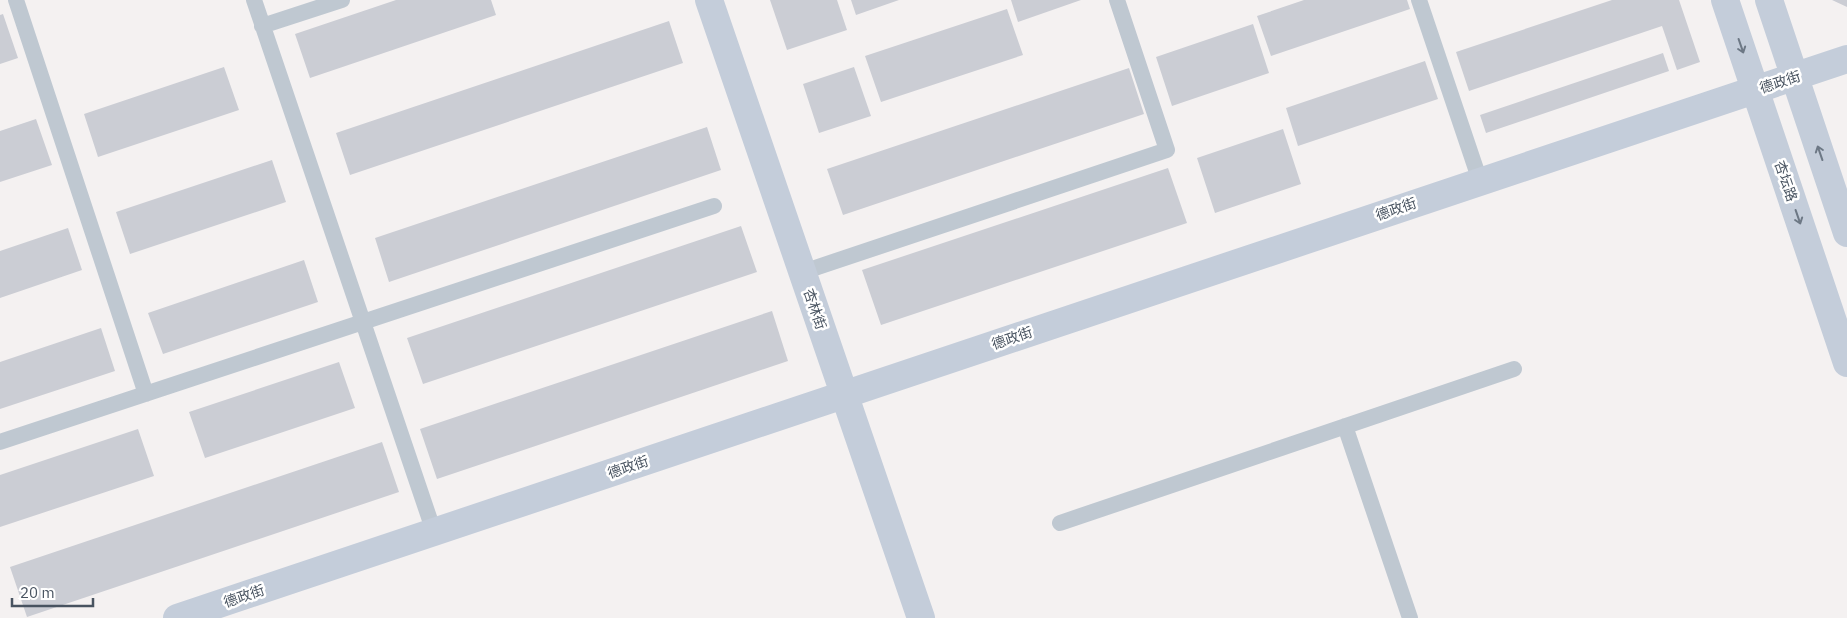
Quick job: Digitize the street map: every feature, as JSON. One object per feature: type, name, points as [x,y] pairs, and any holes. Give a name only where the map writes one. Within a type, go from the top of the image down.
[{"type":"street","name":"杏林街","points":[[709,0],[921,618]]},
{"type":"street","name":"杏坛路","points":[[1725,0],[1847,363]]},
{"type":"street","points":[[1769,0],[1847,232]]},
{"type":"street","name":"德政街","points":[[177,618],[1847,59]]},
{"type":"lane","points":[[16,0],[146,394]]},
{"type":"lane","points":[[254,0],[434,532]]},
{"type":"lane","points":[[262,26],[342,0]]},
{"type":"lane","points":[[803,272],[1168,150],[1117,0]]},
{"type":"lane","points":[[1419,0],[1480,181]]},
{"type":"lane","points":[[0,442],[714,206]]},
{"type":"lane","points":[[1060,523],[1514,369]]},
{"type":"lane","points":[[1345,426],[1410,618]]},
{"type":"building","points":[[396,0],[491,0],[496,15],[310,78],[295,34]]},
{"type":"building","points":[[770,0],[837,0],[847,30],[787,50]]},
{"type":"building","points":[[851,0],[899,0],[856,15]]},
{"type":"building","points":[[1011,0],[1081,0],[1018,22]]},
{"type":"building","points":[[1304,0],[1407,0],[1410,9],[1271,56],[1257,16]]},
{"type":"building","points":[[1612,0],[1679,0],[1700,62],[1677,70],[1662,26],[1469,91],[1456,52]]},
{"type":"building","points":[[1832,0],[1847,0],[1847,7]]},
{"type":"building","points":[[1007,9],[1023,55],[881,102],[865,56]]},
{"type":"building","points":[[3,14],[18,58],[0,64],[0,15]]},
{"type":"building","points":[[669,21],[683,63],[350,175],[336,133]]},
{"type":"building","points":[[1253,24],[1269,73],[1172,106],[1156,57]]},
{"type":"building","points":[[1663,53],[1669,71],[1486,133],[1480,115]]},
{"type":"building","points":[[1425,61],[1438,99],[1298,146],[1286,108]]},
{"type":"building","points":[[224,67],[239,110],[98,157],[84,114]]},
{"type":"building","points":[[854,67],[871,116],[819,133],[803,84]]},
{"type":"building","points":[[1129,68],[1144,114],[843,215],[827,169]]},
{"type":"building","points":[[36,119],[52,165],[0,182],[0,131]]},
{"type":"building","points":[[707,127],[721,170],[389,282],[375,238]]},
{"type":"building","points":[[1283,129],[1301,184],[1215,213],[1197,158]]},
{"type":"building","points":[[272,160],[286,202],[130,254],[116,212]]},
{"type":"building","points":[[1168,168],[1187,223],[881,325],[862,270]]},
{"type":"building","points":[[741,226],[757,272],[423,384],[407,338]]},
{"type":"building","points":[[68,228],[82,270],[0,298],[0,251]]},
{"type":"building","points":[[304,260],[318,302],[163,354],[148,313]]},
{"type":"building","points":[[772,311],[788,361],[437,479],[420,429]]},
{"type":"building","points":[[101,328],[115,371],[0,409],[0,362]]},
{"type":"building","points":[[339,362],[355,408],[205,458],[189,412]]},
{"type":"building","points":[[138,429],[154,476],[0,527],[0,475]]},
{"type":"building","points":[[382,442],[399,492],[27,617],[10,567]]}]
